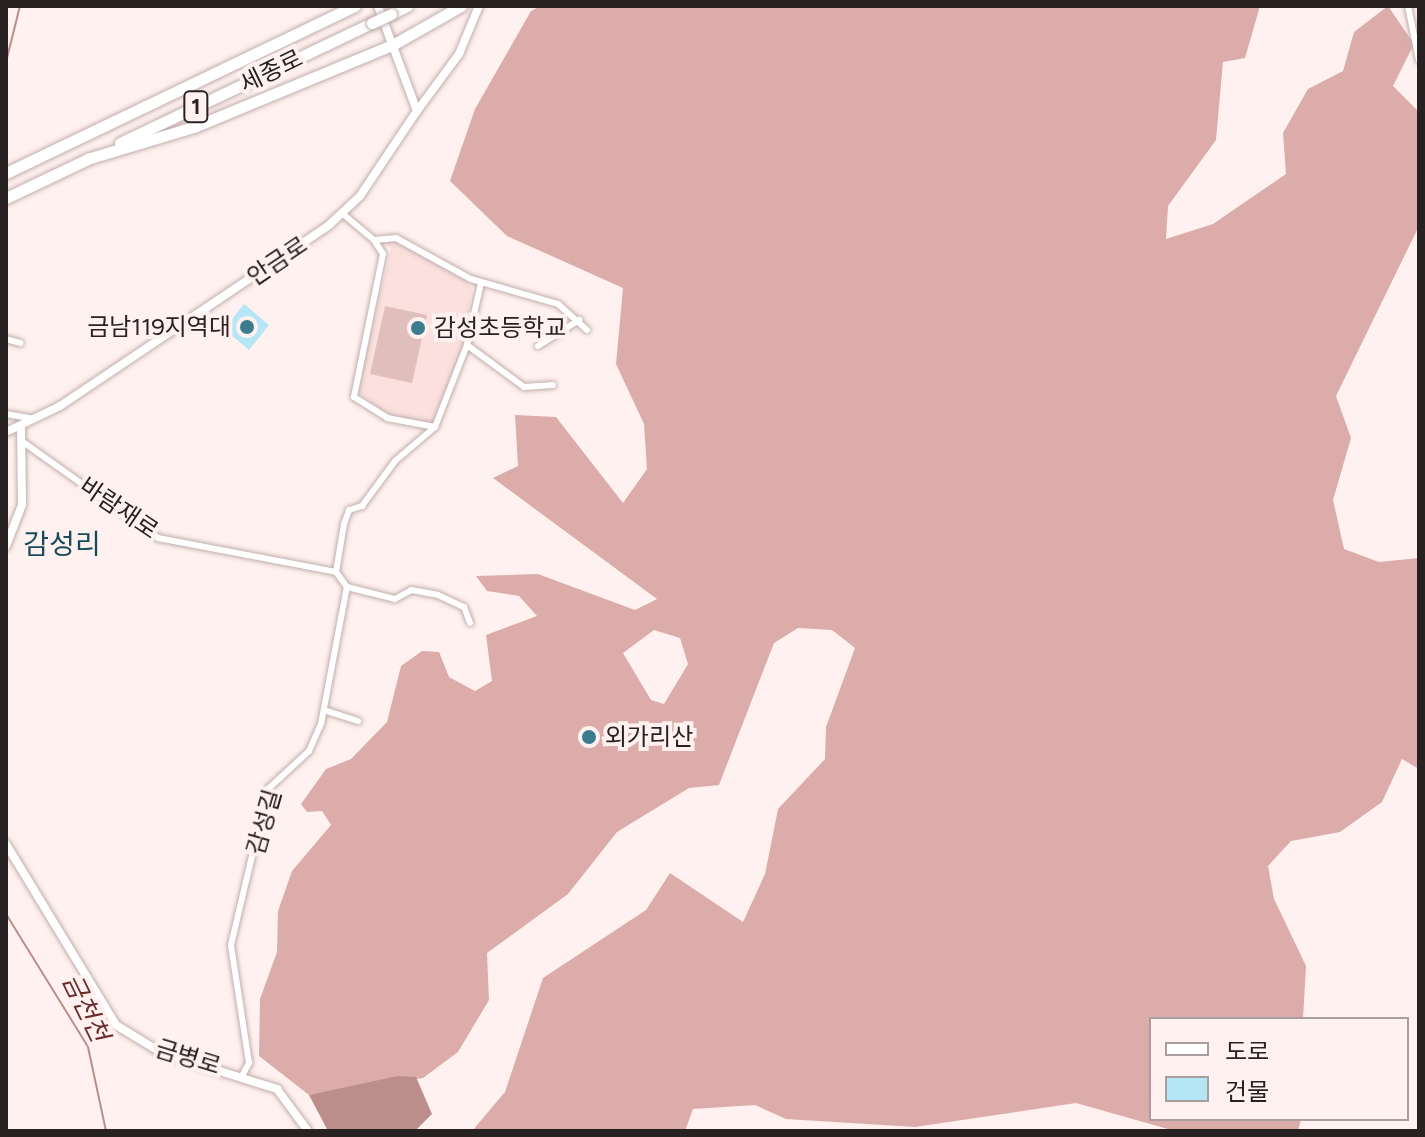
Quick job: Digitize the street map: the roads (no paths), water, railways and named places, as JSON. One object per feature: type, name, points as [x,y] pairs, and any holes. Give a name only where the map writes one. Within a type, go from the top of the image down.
[{"type":"highway","name":"세종로","points":[[6,173],[355,6]]},
{"type":"highway","name":"세종로","points":[[6,198],[407,6]]},
{"type":"highway","points":[[87,159],[194,127],[394,44],[461,6]]},
{"type":"street","points":[[378,6],[417,111]]},
{"type":"street","name":"안금로","points":[[6,432],[35,419],[343,214],[459,54],[479,6]]},
{"type":"street","points":[[1408,6],[1419,60]]},
{"type":"street","points":[[343,214],[374,240],[383,254],[354,397],[387,418],[435,427]]},
{"type":"street","points":[[374,240],[413,244],[481,283],[558,304],[587,330]]},
{"type":"street","points":[[470,623],[464,607],[438,595],[411,590],[395,599],[347,587],[336,572],[349,510],[362,506],[395,461],[435,427],[467,345],[481,283]]},
{"type":"street","points":[[538,346],[579,320]]},
{"type":"street","points":[[6,339],[20,343]]},
{"type":"street","points":[[467,345],[524,387],[553,385]]},
{"type":"street","points":[[6,414],[35,419]]},
{"type":"street","points":[[6,546],[22,505],[21,427]]},
{"type":"street","name":"바람재로","points":[[23,442],[158,538],[336,572]]},
{"type":"street","name":"감성길","points":[[243,1074],[249,1063],[231,945],[268,789],[309,751],[324,710],[347,587]]},
{"type":"street","points":[[324,710],[358,721]]},
{"type":"street","name":"금병로","points":[[6,844],[116,1025],[162,1053],[243,1074],[287,1097],[308,1131]]},
{"type":"waterway","name":"금천천","points":[[6,62],[20,6]]},
{"type":"waterway","name":"금천천","points":[[6,914],[88,1047],[106,1131]]},
{"type":"place","name":"금남119지역대","points":[[247,327]]},
{"type":"place","name":"감성초등학교","points":[[418,328]]},
{"type":"place","name":"외가리산","points":[[589,737]]},
{"type":"district","name":"감성리","points":[[62,544]]}]
